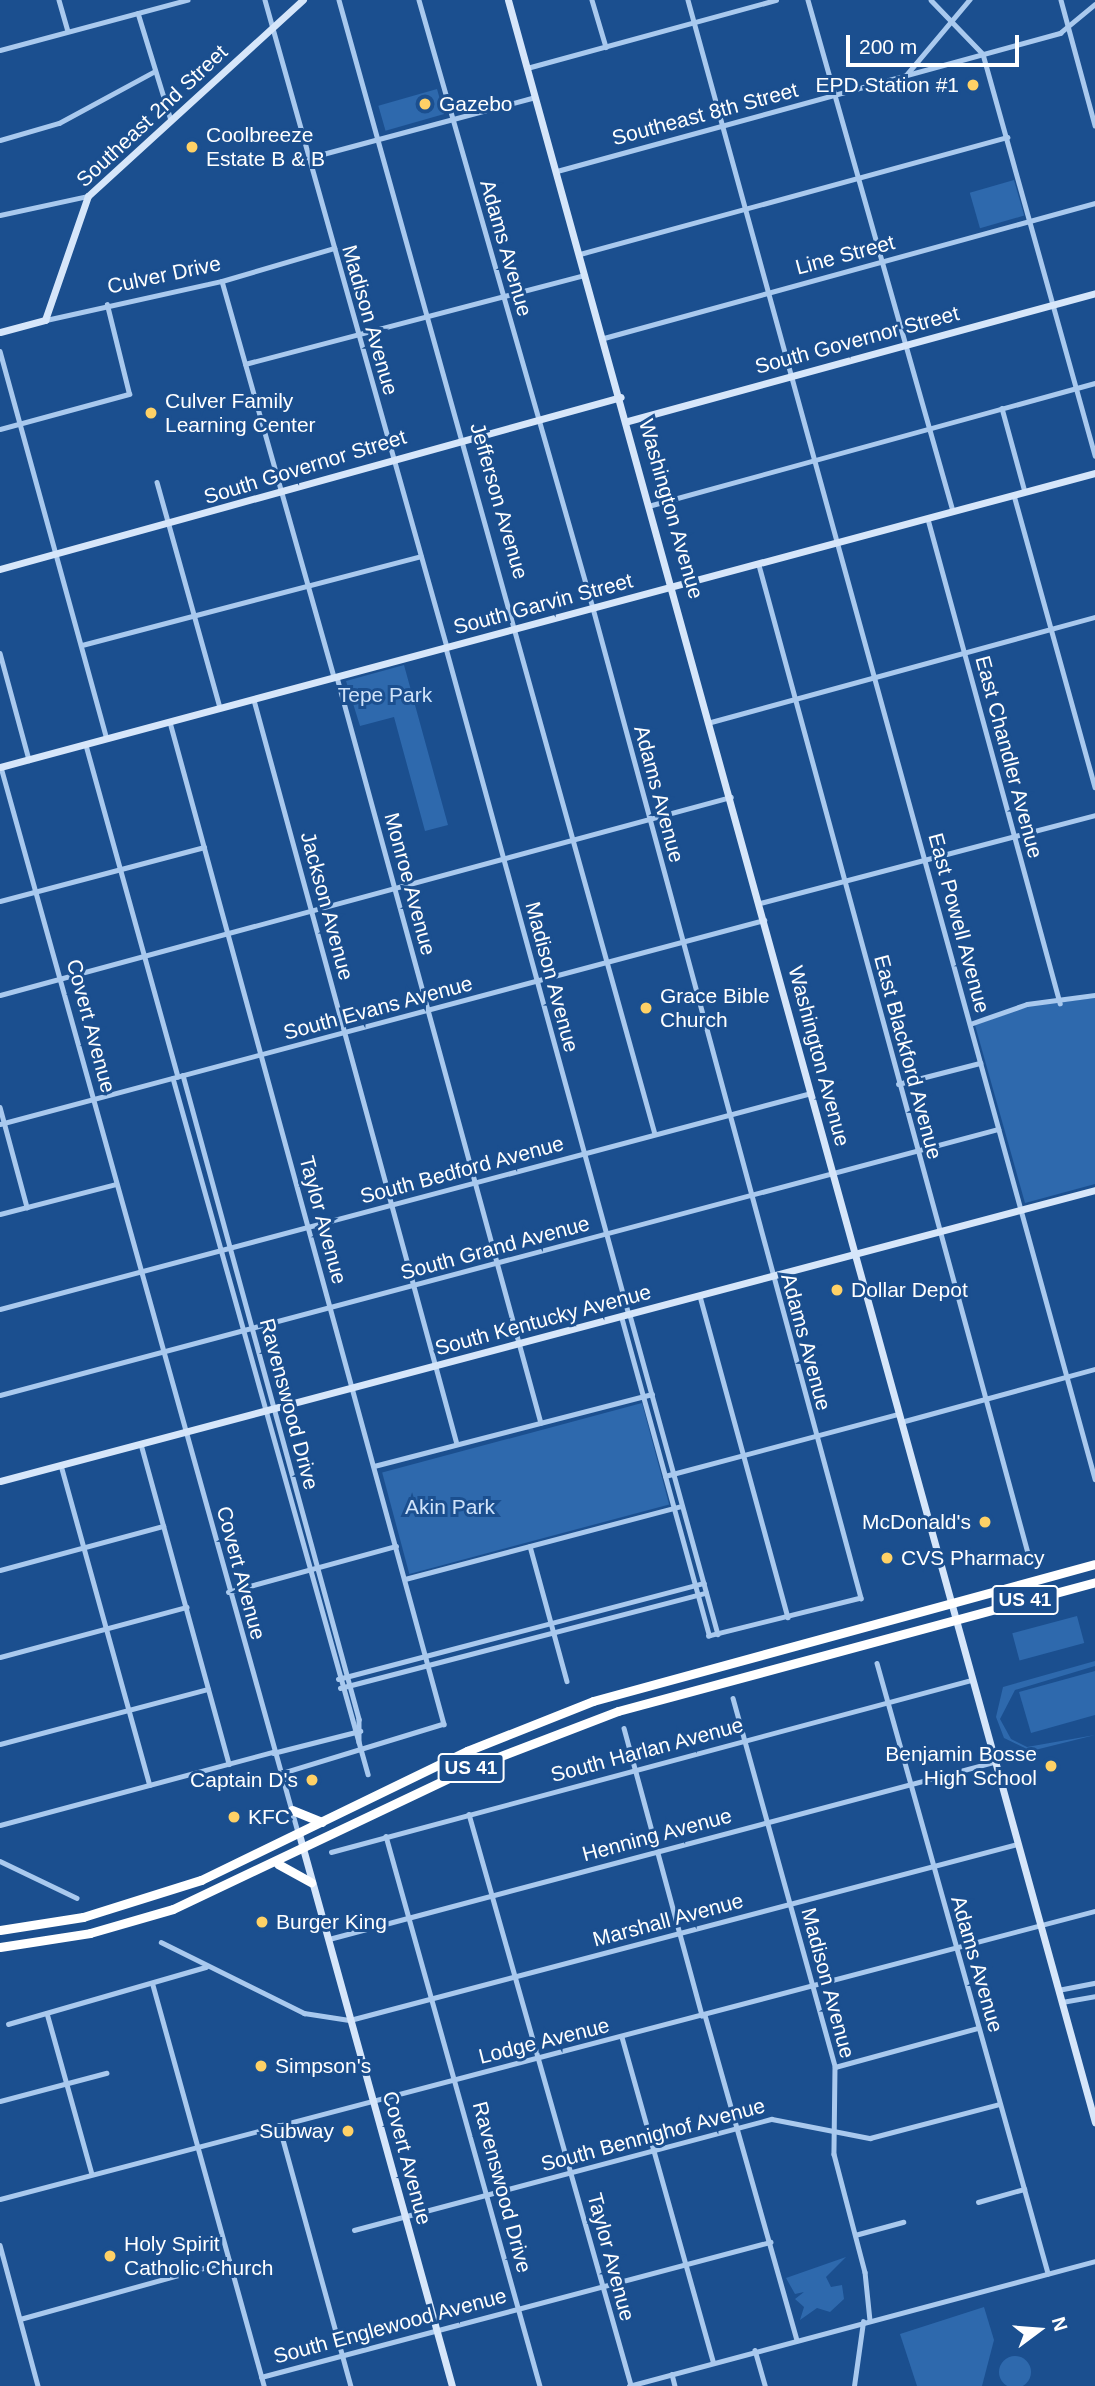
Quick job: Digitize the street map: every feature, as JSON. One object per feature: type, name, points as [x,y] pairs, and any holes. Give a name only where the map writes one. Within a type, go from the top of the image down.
[{"type":"highway","name":"US 41","points":[[0,1930],[152,1898],[299,1834],[553,1716],[774,1649],[1095,1564]]},
{"type":"highway","name":"US 41","points":[[0,1947],[157,1915],[278,1864],[531,1742],[779,1666],[1095,1581]]},
{"type":"highway","points":[[774,1649],[768,1660],[779,1666]]},
{"type":"highway","points":[[292,1810],[322,1822]]},
{"type":"highway","points":[[278,1864],[312,1882]]},
{"type":"street","points":[[60,0],[68,32]]},
{"type":"street","points":[[0,50],[187,0]]},
{"type":"street","name":"Madison Avenue","points":[[265,0],[447,648],[607,1235],[643,1396],[709,1636],[718,1634],[652,1394],[626,1316]]},
{"type":"street","name":"Southeast 2nd Street","points":[[45,320],[88,196],[303,0]]},
{"type":"street","name":"Jefferson Avenue","points":[[340,0],[519,628],[655,1134]]},
{"type":"street","name":"Adams Avenue","points":[[419,0],[593,608],[771,1278],[860,1598],[788,1617]]},
{"type":"street","name":"Washington Avenue","points":[[508,0],[675,587],[899,1418],[1095,2122]]},
{"type":"street","points":[[592,0],[606,47]]},
{"type":"street","name":"East Powell Avenue","points":[[688,0],[877,676],[1095,1479]]},
{"type":"street","points":[[527,68],[776,0]]},
{"type":"street","points":[[808,0],[953,511]]},
{"type":"street","points":[[932,0],[954,19],[984,54],[1095,456]]},
{"type":"street","points":[[906,75],[969,0]]},
{"type":"street","points":[[1061,0],[1095,125]]},
{"type":"street","name":"Southeast 8th Street","points":[[557,171],[1069,29],[1095,4]]},
{"type":"street","points":[[138,13],[171,120]]},
{"type":"street","points":[[0,139],[59,123],[155,71]]},
{"type":"street","points":[[308,158],[536,97]]},
{"type":"street","points":[[580,254],[1007,137]]},
{"type":"street","points":[[0,215],[88,196]]},
{"type":"street","name":"Line Street","points":[[604,338],[1095,203]]},
{"type":"street","name":"Culver Drive","points":[[0,332],[107,305],[222,281],[334,248]]},
{"type":"street","points":[[245,364],[586,275]]},
{"type":"street","name":"Monroe Avenue","points":[[222,281],[395,888],[541,1423]]},
{"type":"street","name":"South Governor Street","points":[[628,421],[1095,293]]},
{"type":"street","points":[[0,429],[127,396],[130,386],[107,305]]},
{"type":"street","points":[[0,351],[107,739]]},
{"type":"street","points":[[652,505],[1095,383]]},
{"type":"street","name":"South Governor Street","points":[[0,569],[282,495],[465,439],[621,397]]},
{"type":"street","points":[[1002,408],[1025,492]]},
{"type":"street","name":"South Garvin Street","points":[[1,767],[1095,473]]},
{"type":"street","points":[[157,482],[221,709]]},
{"type":"street","points":[[1014,495],[1095,786]]},
{"type":"street","name":"East Chandler Avenue","points":[[928,519],[1060,1003]]},
{"type":"street","points":[[82,645],[421,556]]},
{"type":"street","name":"East Blackford Avenue","points":[[759,565],[916,1152],[1029,1557]]},
{"type":"street","points":[[711,722],[1095,617]]},
{"type":"street","points":[[0,653],[29,760]]},
{"type":"street","name":"Jackson Avenue","points":[[254,700],[457,1444]]},
{"type":"street","name":"Taylor Avenue","points":[[170,722],[426,1656],[443,1727],[362,1752]]},
{"type":"street","name":"Ravenswood Drive","points":[[86,745],[252,1329],[308,1571],[353,1733],[359,1743],[368,1774]]},
{"type":"street","name":"Covert Avenue","points":[[1,767],[228,1592],[304,1850],[452,2386]]},
{"type":"street","points":[[0,995],[732,797]]},
{"type":"street","points":[[760,903],[1095,816]]},
{"type":"street","points":[[0,901],[204,847]]},
{"type":"street","name":"South Evans Avenue","points":[[2,1124],[765,920]]},
{"type":"street","points":[[970,1024],[1027,1004],[1060,1003],[1095,995]]},
{"type":"street","points":[[898,1084],[980,1063]]},
{"type":"street","name":"Ravenswood Drive","points":[[178,1076],[220,1250],[350,1686],[360,1731],[359,1743]]},
{"type":"street","name":"South Bedford Avenue","points":[[0,1309],[811,1093]]},
{"type":"street","points":[[0,1107],[2,1124],[27,1207]]},
{"type":"street","name":"South Grand Avenue","points":[[0,1395],[998,1129]]},
{"type":"street","points":[[0,1214],[116,1184]]},
{"type":"street","name":"South Kentucky Avenue","points":[[0,1482],[1095,1190]]},
{"type":"street","points":[[700,1297],[788,1617],[718,1634]]},
{"type":"street","points":[[665,1476],[815,1436],[984,1399],[1095,1369]]},
{"type":"street","points":[[374,1466],[652,1394]]},
{"type":"street","points":[[141,1444],[229,1764]]},
{"type":"street","points":[[61,1465],[150,1785]]},
{"type":"street","points":[[405,1579],[682,1506]]},
{"type":"street","points":[[0,1570],[163,1526]]},
{"type":"street","points":[[228,1592],[396,1546]]},
{"type":"street","points":[[530,1546],[567,1681]]},
{"type":"street","points":[[338,1679],[704,1583]]},
{"type":"street","points":[[340,1688],[706,1593]]},
{"type":"street","points":[[0,1657],[186,1607]]},
{"type":"street","name":"Adams Avenue","points":[[877,1662],[1048,2273]]},
{"type":"street","name":"South Harlan Avenue","points":[[331,1852],[971,1680]]},
{"type":"street","points":[[0,1744],[208,1689]]},
{"type":"street","name":"Madison Avenue","points":[[733,1698],[835,2067],[834,2130],[870,2320]]},
{"type":"street","points":[[624,1728],[703,2016],[797,2340]]},
{"type":"street","points":[[0,1825],[360,1731]]},
{"type":"street","points":[[280,1773],[362,1752]]},
{"type":"street","name":"Henning Avenue","points":[[327,1940],[994,1762]]},
{"type":"street","name":"Taylor Avenue","points":[[469,1814],[572,2172],[629,2386]]},
{"type":"street","name":"Ravenswood Drive","points":[[386,1836],[540,2386]]},
{"type":"street","name":"Marshall Avenue","points":[[206,1967],[327,2019],[350,2020],[1017,1844]]},
{"type":"street","points":[[0,1861],[77,1898]]},
{"type":"street","name":"Lodge Avenue","points":[[0,2199],[813,1987],[1095,1910]]},
{"type":"street","points":[[161,1942],[206,1967]]},
{"type":"street","points":[[8,2024],[153,1985],[206,1967]]},
{"type":"street","points":[[1058,1990],[1095,1983]]},
{"type":"street","points":[[153,1985],[264,2386]]},
{"type":"street","points":[[1061,2002],[1095,1996]]},
{"type":"street","points":[[47,2013],[92,2174]]},
{"type":"street","points":[[835,2067],[978,2028]]},
{"type":"street","points":[[622,2037],[713,2361]]},
{"type":"street","points":[[0,2101],[106,2073]]},
{"type":"street","points":[[1086,2090],[1095,2087]]},
{"type":"street","name":"South Bennighof Avenue","points":[[355,2230],[777,2118],[870,2138],[1000,2104]]},
{"type":"street","points":[[279,2125],[351,2386]]},
{"type":"street","points":[[978,2202],[1024,2189]]},
{"type":"street","points":[[855,2235],[903,2222]]},
{"type":"street","name":"South Englewood Avenue","points":[[261,2377],[770,2242]]},
{"type":"street","points":[[0,2245],[38,2386]]},
{"type":"street","points":[[20,2319],[229,2261]]},
{"type":"street","points":[[629,2386],[713,2361],[1095,2261]]},
{"type":"street","points":[[854,2386],[863,2322]]},
{"type":"street","points":[[755,2350],[765,2386]]},
{"type":"street","points":[[672,2374],[675,2386]]},
{"type":"green space","points":[[437,89],[444,114],[386,131],[378,106]]},
{"type":"green space","points":[[1014,180],[1024,216],[980,228],[970,193]]},
{"type":"green space","name":"Tepe Park","points":[[404,665],[448,825],[425,831],[394,717],[360,726],[346,681]]},
{"type":"green space","points":[[1095,998],[1095,1184],[1025,1203],[975,1025],[1029,1006]]},
{"type":"green space","name":"Akin Park","points":[[642,1403],[669,1504],[409,1574],[382,1473]]},
{"type":"green space","points":[[1077,1616],[1084,1643],[1020,1660],[1012,1633]]},
{"type":"green space","points":[[1095,1661],[1095,1666],[1015,1690],[1000,1719],[1011,1739],[1027,1747],[1095,1735],[1031,1751],[1004,1738],[996,1717],[1003,1687]]},
{"type":"green space","points":[[1095,1671],[1095,1715],[1031,1733],[1019,1692]]},
{"type":"green space","points":[[846,2257],[826,2277],[831,2287],[842,2285],[844,2299],[830,2312],[817,2308],[800,2320],[804,2307],[795,2299],[804,2292],[795,2294],[786,2278]]},
{"type":"green space","points":[[984,2307],[994,2340],[982,2386],[917,2386],[900,2334]]},
{"type":"green space","points":[[1015,2356],[1026,2361],[1031,2372],[1026,2383],[1015,2388],[1004,2383],[999,2372],[1004,2361]]},
{"type":"place","name":"EPD Station #1","points":[[973,85]]},
{"type":"place","name":"Gazebo","points":[[425,104]]},
{"type":"place","name":"Coolbreeze Estate B & B","points":[[192,147]]},
{"type":"place","name":"Culver Family Learning Center","points":[[151,413]]},
{"type":"place","name":"Grace Bible Church","points":[[646,1008]]},
{"type":"place","name":"Dollar Depot","points":[[837,1290]]},
{"type":"place","name":"McDonald's","points":[[985,1522]]},
{"type":"place","name":"CVS Pharmacy","points":[[887,1558]]},
{"type":"place","name":"Benjamin Bosse High School","points":[[1051,1766]]},
{"type":"place","name":"Captain D's","points":[[312,1780]]},
{"type":"place","name":"KFC","points":[[234,1817]]},
{"type":"place","name":"Burger King","points":[[262,1922]]},
{"type":"place","name":"Simpson's","points":[[261,2066]]},
{"type":"place","name":"Subway","points":[[348,2131]]},
{"type":"place","name":"Holy Spirit Catholic Church","points":[[110,2256]]}]
